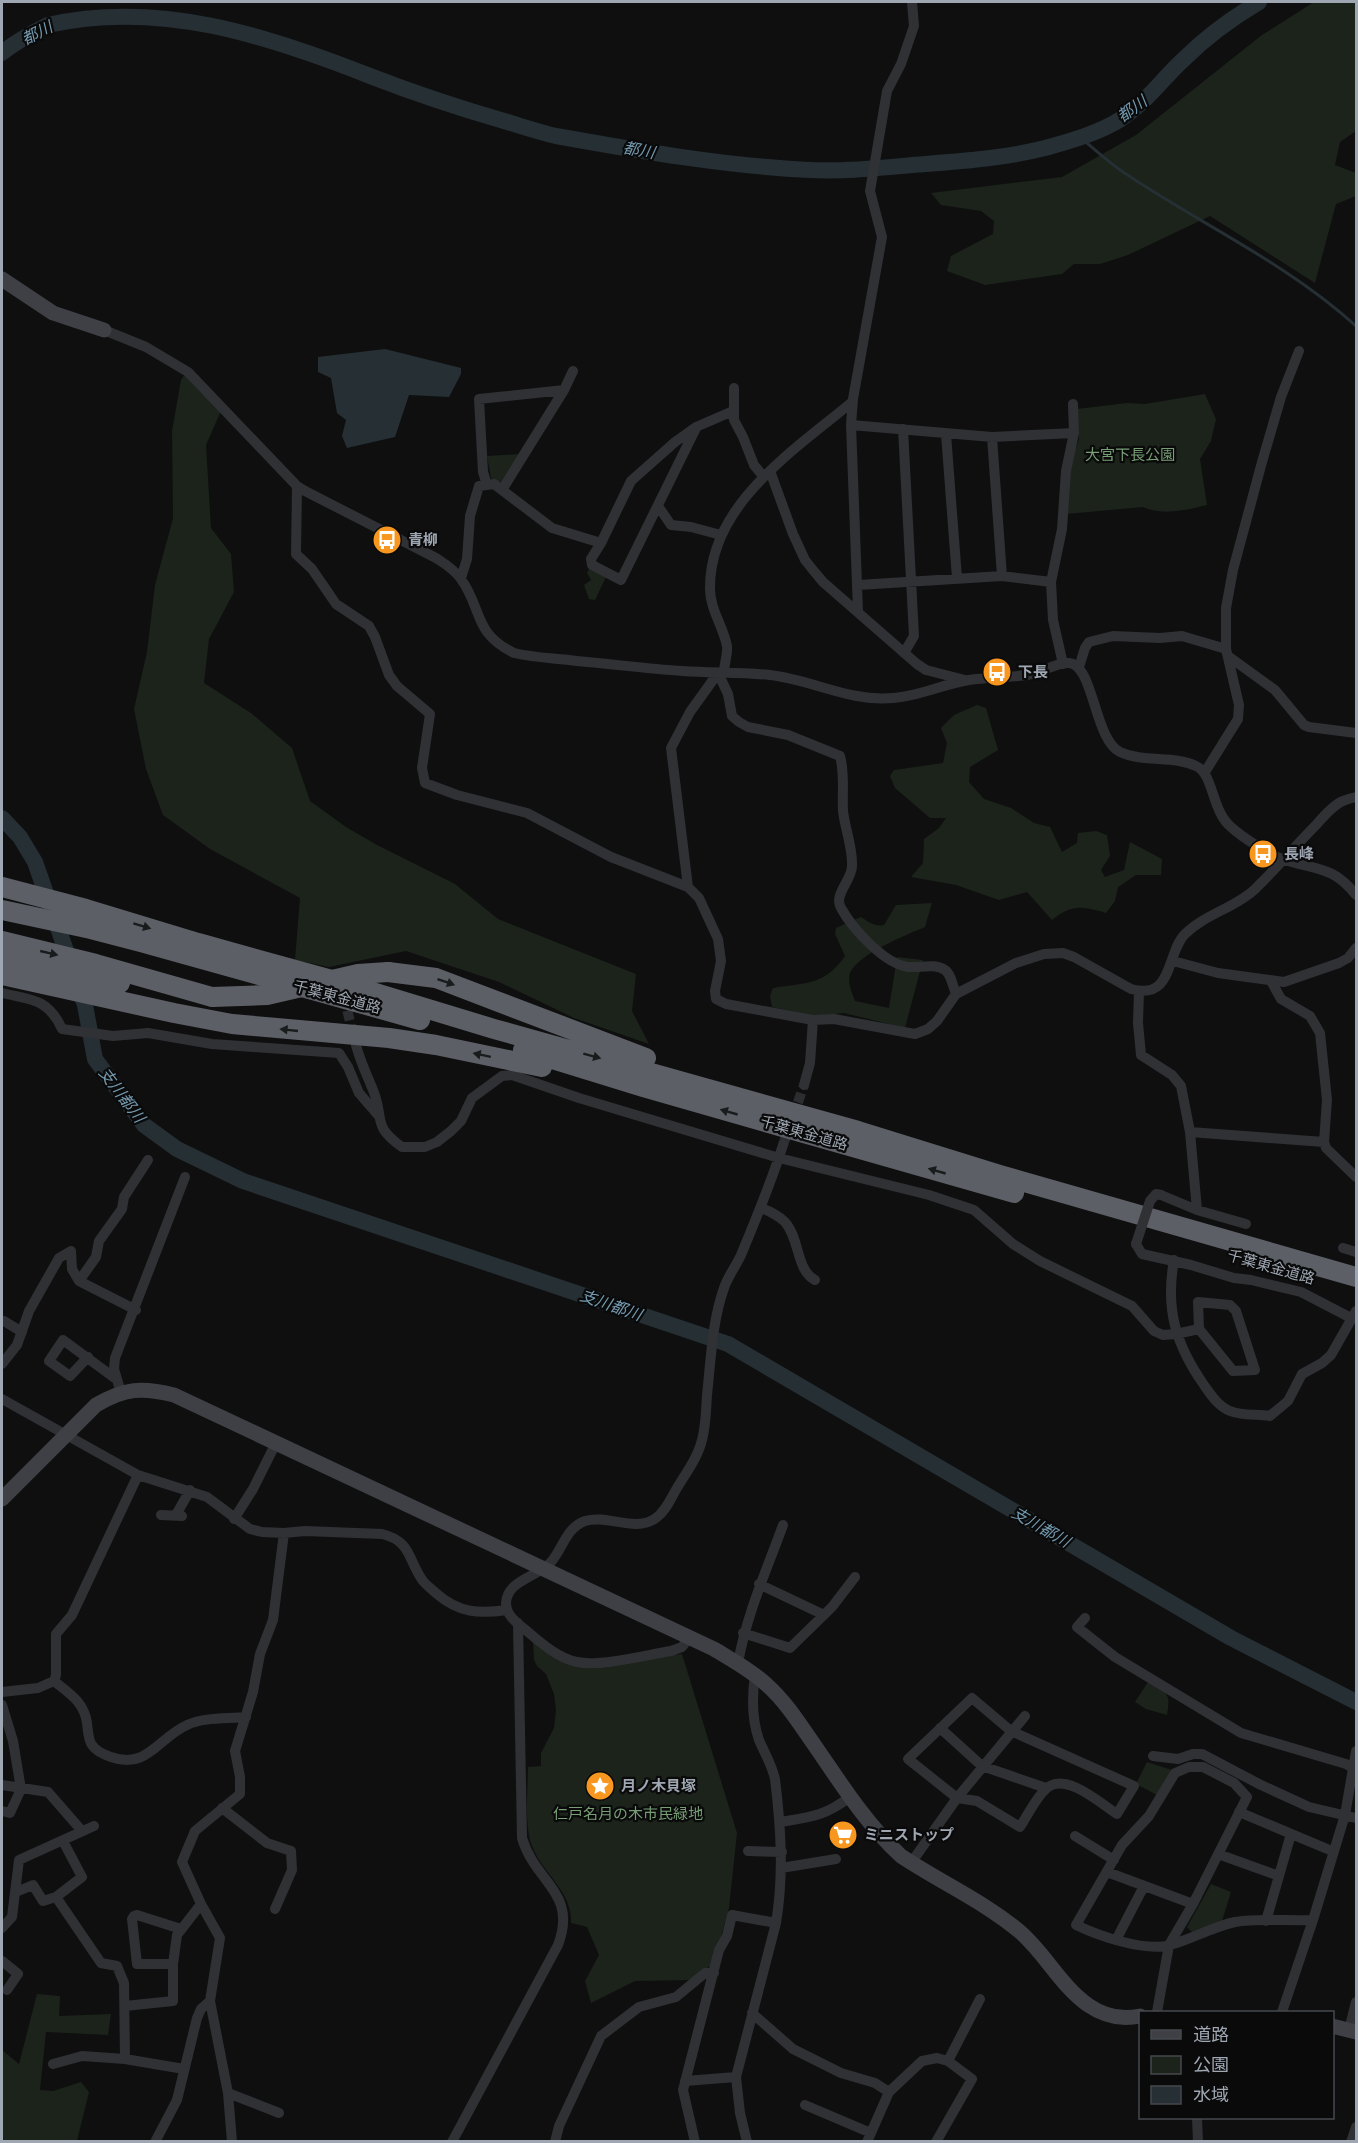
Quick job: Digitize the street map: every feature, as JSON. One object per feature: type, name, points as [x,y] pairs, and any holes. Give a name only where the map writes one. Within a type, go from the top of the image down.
[{"type":"highway","points":[[5,888],[86,909],[494,1029],[858,1131]]},
{"type":"highway","name":"千葉東金道路","points":[[6,915],[94,935],[227,972],[251,974],[487,1039],[643,1087],[1356,1291]]},
{"type":"highway","points":[[2,941],[96,964],[212,997]]},
{"type":"highway","points":[[2,958],[26,971],[116,1000],[232,1024],[389,1038],[436,1045],[596,1080],[643,1087]]},
{"type":"highway","points":[[2,975],[26,971],[212,997],[267,995],[358,974],[388,972],[436,978],[607,1045],[806,1108],[858,1131]]},
{"type":"highway","name":"千葉東金道路","points":[[858,1131],[1000,1175],[1356,1277]]},
{"type":"street","points":[[858,611],[852,402],[882,237],[870,191],[887,91],[901,64],[914,26],[912,2]]},
{"type":"street","points":[[2,279],[53,313],[146,347],[188,372],[297,486],[454,570],[461,578],[486,632],[496,642],[514,653],[622,665],[770,675],[854,697],[876,699],[907,697],[968,680],[1037,673],[1069,663],[1079,668],[1085,678],[1104,734],[1117,750],[1133,757],[1188,763],[1205,772],[1217,808],[1231,828],[1283,859],[1339,876],[1356,895]]},
{"type":"street","points":[[1205,772],[1238,719],[1239,705],[1227,653],[1226,608],[1233,570],[1268,441],[1299,351]]},
{"type":"street","points":[[502,490],[564,390],[573,371]]},
{"type":"street","points":[[734,388],[734,420],[754,465],[766,473],[805,560],[823,582],[926,670],[968,680]]},
{"type":"street","points":[[487,485],[483,472],[479,399],[564,390]]},
{"type":"street","points":[[688,887],[671,748],[690,712],[721,673],[728,650],[711,601],[715,549],[734,514],[766,473],[852,402]]},
{"type":"street","points":[[1063,664],[1053,620],[1051,582],[1062,529],[1066,471],[1074,433],[1072,404]]},
{"type":"street","points":[[696,427],[621,580],[592,565],[591,559],[631,481],[675,442],[696,427],[733,411]]},
{"type":"street","points":[[852,425],[992,436],[1074,433]]},
{"type":"street","points":[[903,429],[914,636],[904,653]]},
{"type":"street","points":[[946,434],[957,578]]},
{"type":"street","points":[[992,436],[1002,576]]},
{"type":"street","points":[[461,578],[466,559],[470,516],[479,486],[494,484],[552,528],[600,543]]},
{"type":"street","points":[[297,486],[296,554],[312,569],[336,604],[369,626],[389,675],[430,714],[422,768],[425,783],[456,795],[527,813],[611,857],[688,887],[699,898],[718,939],[721,961],[715,992],[716,999],[726,1004],[813,1020],[834,1019],[915,1034],[928,1029],[937,1021],[956,994],[1022,960],[1044,954],[1063,953],[1131,989],[1148,990],[1163,981],[1185,934],[1218,911],[1234,905],[1255,889],[1324,816],[1341,801],[1356,798]]},
{"type":"street","points":[[658,506],[671,525],[691,526],[721,535]]},
{"type":"street","points":[[858,585],[1002,576],[1051,582]]},
{"type":"street","points":[[1079,668],[1089,642],[1113,636],[1160,638],[1182,636],[1227,653],[1275,690],[1309,727],[1356,733]]},
{"type":"street","points":[[721,673],[732,716],[739,722],[748,727],[788,735],[840,756],[843,812],[853,865],[851,875],[839,897],[840,907],[870,946],[904,967],[942,968],[948,972],[956,994]]},
{"type":"street","points":[[1173,961],[1218,973],[1284,982],[1348,958],[1356,948]]},
{"type":"street","points":[[1271,981],[1281,999],[1310,1016],[1320,1033],[1327,1100],[1324,1142],[1326,1148],[1356,1177]]},
{"type":"street","points":[[1139,991],[1138,1023],[1141,1055],[1172,1075],[1181,1086],[1190,1132],[1197,1210]]},
{"type":"street","points":[[2,993],[46,1005],[62,1029],[113,1036],[148,1033],[212,1044],[339,1053],[348,1067],[358,1093],[378,1115]]},
{"type":"street","points":[[804,1085],[810,1063],[813,1020]]},
{"type":"street","points":[[356,1045],[373,1089],[384,1132],[402,1148],[425,1147],[452,1131],[461,1121],[472,1098],[502,1076],[512,1075],[579,1098],[779,1158],[929,1195],[974,1210],[1012,1244],[1040,1261],[1132,1306],[1154,1331],[1162,1335],[1199,1329]]},
{"type":"street","points":[[1190,1132],[1324,1142]]},
{"type":"street","points":[[690,1638],[682,1647],[671,1651],[587,1664],[570,1660],[557,1653],[518,1623],[507,1610],[506,1601],[517,1584],[551,1562],[574,1527],[585,1521],[596,1519],[646,1523],[657,1518],[664,1510],[702,1441],[715,1323],[724,1286],[761,1208],[783,1145]]},
{"type":"street","points":[[80,1281],[96,1257],[99,1241],[122,1209],[124,1197],[148,1160]]},
{"type":"street","points":[[118,1386],[114,1369],[115,1358],[136,1310],[185,1177]]},
{"type":"street","points":[[1174,1260],[1170,1291],[1176,1334],[1184,1355],[1215,1400],[1231,1412],[1270,1416],[1288,1401],[1302,1374],[1331,1355],[1355,1315],[1301,1292],[1234,1278],[1174,1260],[1142,1254],[1136,1244],[1150,1201],[1156,1194],[1197,1210],[1246,1224]]},
{"type":"street","points":[[761,1208],[772,1212],[786,1223],[798,1246],[805,1272],[815,1280]]},
{"type":"street","points":[[1343,1248],[1356,1252]]},
{"type":"street","points":[[2,1364],[17,1345],[29,1311],[59,1258],[71,1251],[72,1269],[80,1281],[136,1310]]},
{"type":"street","points":[[1198,1302],[1230,1305],[1236,1311],[1255,1370],[1233,1371],[1199,1329],[1198,1302]]},
{"type":"street","points":[[4,1321],[22,1332]]},
{"type":"street","points":[[88,1357],[118,1386],[174,1395],[714,1649],[738,1663],[755,1675],[788,1706],[850,1797],[891,1847],[911,1863],[992,1911],[1017,1929],[1030,1941],[1067,1987],[1088,2005],[1102,2013],[1118,2017],[1129,2019],[1139,2016]]},
{"type":"street","points":[[2,1499],[66,1434],[118,1386]]},
{"type":"street","points":[[2,1399],[138,1475],[207,1497],[250,1529],[262,1532],[305,1531],[391,1536],[399,1540],[405,1548],[423,1581],[453,1606],[472,1612],[507,1610]]},
{"type":"street","points":[[234,1519],[276,1443]]},
{"type":"street","points":[[54,1682],[56,1634],[72,1615],[138,1475]]},
{"type":"street","points":[[161,1515],[180,1516],[190,1490]]},
{"type":"street","points":[[738,1663],[743,1633],[759,1584],[783,1525]]},
{"type":"street","points":[[232,2142],[228,2093],[210,2001],[220,1938],[182,1862],[195,1831],[240,1794],[235,1751],[253,1692],[260,1654],[273,1620],[284,1533]]},
{"type":"street","points":[[743,1633],[790,1648],[824,1615],[855,1577]]},
{"type":"street","points":[[759,1584],[824,1615]]},
{"type":"street","points":[[1085,1618],[1077,1627],[1089,1638],[1140,1673],[1241,1733],[1346,1764],[1355,1770]]},
{"type":"street","points":[[452,2142],[558,1945],[563,1928],[563,1912],[557,1894],[532,1862],[522,1838],[518,1623]]},
{"type":"street","points":[[747,2142],[740,2113],[736,2077],[776,1923],[782,1852],[773,1769],[758,1738],[752,1698],[755,1675]]},
{"type":"street","points":[[2,1692],[38,1688],[54,1682]]},
{"type":"street","points":[[54,1682],[76,1698],[83,1708],[91,1745],[105,1755],[120,1760],[131,1761],[141,1758],[186,1725],[203,1720],[246,1717]]},
{"type":"street","points":[[972,1698],[1011,1731],[1134,1786],[1117,1814],[1070,1784],[1059,1782],[1046,1788],[1020,1827],[977,1801],[957,1798],[908,1759],[940,1728],[972,1698]]},
{"type":"street","points":[[2,1705],[13,1741],[21,1789],[10,1813],[2,1811]]},
{"type":"street","points":[[911,1863],[957,1798],[1025,1716]]},
{"type":"street","points":[[940,1728],[982,1766],[1046,1788]]},
{"type":"street","points":[[1283,2011],[1345,1815],[1355,1770],[1356,1750]]},
{"type":"street","points":[[1153,1756],[1172,1759],[1202,1754],[1309,1807],[1356,1818]]},
{"type":"street","points":[[1157,2011],[1169,1945],[1193,1904],[1247,1797],[1234,1783],[1203,1767],[1189,1767],[1175,1773],[1149,1816],[1122,1845],[1076,1925],[1092,1933],[1116,1940],[1155,1947],[1169,1945],[1213,1928],[1237,1922],[1313,1920]]},
{"type":"street","points":[[2,1785],[48,1792],[82,1831]]},
{"type":"street","points":[[780,1822],[822,1815],[835,1809],[850,1797]]},
{"type":"street","points":[[222,1808],[267,1843],[291,1851],[292,1869],[274,1909]]},
{"type":"street","points":[[1239,1812],[1332,1851]]},
{"type":"street","points":[[2,1928],[12,1917],[19,1860],[93,1826]]},
{"type":"street","points":[[1266,1921],[1291,1834]]},
{"type":"street","points":[[1075,1836],[1114,1860]]},
{"type":"street","points":[[16,1892],[33,1885],[42,1901],[56,1897],[82,1877],[63,1841]]},
{"type":"street","points":[[748,1851],[782,1852]]},
{"type":"street","points":[[1218,1854],[1279,1876]]},
{"type":"street","points":[[781,1868],[836,1859]]},
{"type":"street","points":[[1107,1872],[1193,1904]]},
{"type":"street","points":[[1116,1940],[1144,1886]]},
{"type":"street","points":[[56,1897],[101,1963],[117,1966],[124,1983],[125,2059]]},
{"type":"street","points":[[125,2006],[173,2001],[173,1964],[177,1935],[201,1904]]},
{"type":"street","points":[[173,1964],[137,1964],[132,1919],[137,1915],[181,1929]]},
{"type":"street","points":[[695,2142],[683,2090],[719,1950],[732,1915],[776,1923]]},
{"type":"street","points":[[2,1961],[18,1974],[7,1990]]},
{"type":"street","points":[[555,2142],[601,2036],[639,2007],[676,1997],[705,1973],[714,1973]]},
{"type":"street","points":[[948,2061],[980,1999]]},
{"type":"street","points":[[155,2142],[177,2100],[197,2018],[201,2009],[210,2001]]},
{"type":"street","points":[[1334,2026],[1353,2031],[1356,2002]]},
{"type":"street","points":[[752,2013],[793,2049],[841,2073],[875,2083],[889,2092]]},
{"type":"street","points":[[53,2064],[82,2056],[125,2059],[184,2069]]},
{"type":"street","points":[[805,2105],[869,2137],[889,2092],[922,2061],[937,2058],[948,2061],[972,2079],[936,2142]]},
{"type":"street","points":[[685,2081],[736,2077]]},
{"type":"street","points":[[228,2093],[279,2113]]},
{"type":"street","points":[[1197,2119],[1198,2142]]},
{"type":"street","points":[[1351,2142],[1356,2127]]},
{"type":"green space","points":[[1314,2],[1356,2],[1356,131],[1340,142],[1335,165],[1356,173],[1356,196],[1336,204],[1315,283],[1210,216],[1128,255],[1100,264],[1074,264],[1062,274],[985,285],[947,271],[951,256],[993,234],[994,221],[981,211],[941,205],[931,193],[1062,177],[1136,135],[1262,35]]},
{"type":"green space","points":[[189,368],[221,411],[206,445],[211,528],[231,554],[234,592],[209,639],[204,683],[251,713],[292,748],[310,801],[346,827],[455,884],[498,919],[636,974],[632,1011],[649,1044],[574,1018],[499,982],[406,951],[329,967],[295,960],[300,898],[210,849],[163,815],[146,769],[134,709],[147,652],[155,585],[173,518],[172,431],[181,380]]},
{"type":"green space","name":"大宮下長公園","points":[[1205,394],[1216,419],[1211,441],[1200,459],[1207,505],[1175,511],[1158,511],[1143,507],[1066,514],[1067,474],[1079,439],[1077,409],[1127,403],[1145,404]]},
{"type":"green space","points":[[520,454],[503,481],[496,483],[491,478],[487,456]]},
{"type":"green space","points":[[589,569],[606,577],[595,600],[589,599],[584,585],[591,580],[587,573]]},
{"type":"green space","points":[[977,705],[986,708],[998,750],[970,767],[969,782],[984,799],[1011,808],[1034,823],[1050,827],[1062,852],[1077,843],[1078,833],[1096,831],[1107,835],[1110,856],[1101,870],[1105,877],[1124,870],[1130,842],[1162,859],[1161,875],[1136,875],[1118,887],[1115,901],[1106,913],[1078,908],[1066,911],[1052,920],[1027,892],[999,900],[956,885],[911,877],[923,863],[924,839],[939,828],[946,818],[930,818],[895,788],[890,776],[894,770],[943,763],[947,743],[941,728],[954,715]]},
{"type":"green space","points":[[932,903],[925,927],[872,952],[855,966],[849,976],[855,1001],[889,1008],[897,957],[923,960],[905,1028],[844,1013],[815,1016],[772,1007],[770,996],[773,988],[814,981],[830,973],[837,966],[845,956],[835,934],[836,928],[861,917],[875,925],[884,925],[896,905]]},
{"type":"green space","name":"仁戸名月の木市民緑地","points":[[533,1642],[564,1662],[584,1668],[682,1654],[737,1833],[729,1908],[721,1937],[710,1966],[692,1980],[635,1981],[591,2003],[585,1981],[599,1955],[587,1927],[571,1923],[567,1902],[537,1856],[528,1829],[528,1767],[541,1766],[541,1753],[554,1728],[556,1710],[554,1694],[546,1674],[534,1660]]},
{"type":"green space","points":[[1148,1682],[1168,1697],[1167,1715],[1146,1709],[1135,1702]]},
{"type":"green space","points":[[1147,1762],[1172,1770],[1157,1795],[1136,1784]]},
{"type":"green space","points":[[1211,1884],[1231,1892],[1222,1921],[1193,1933],[1187,1927]]},
{"type":"green space","points":[[37,1994],[60,1996],[59,2016],[111,2014],[108,2035],[46,2032],[40,2090],[53,2091],[81,2082],[89,2092],[77,2141],[2,2141],[2,2050],[19,2064]]},
{"type":"water","points":[[385,349],[461,368],[461,374],[449,397],[409,395],[395,437],[347,448],[342,436],[346,420],[337,413],[331,378],[318,372],[318,357]]},
{"type":"waterway","name":"都川","points":[[2,53],[18,41],[48,25],[89,18],[171,19],[252,35],[437,100],[556,136],[746,165],[810,170],[853,170],[1000,157],[1045,148],[1094,132],[1131,112],[1201,43],[1229,21],[1259,2]]},
{"type":"waterway","points":[[1080,137],[1123,172],[1272,263],[1329,303],[1356,326]]},
{"type":"waterway","name":"支川都川","points":[[2,818],[20,837],[35,862],[85,1005],[95,1059],[144,1125],[177,1149],[243,1181],[728,1344],[1231,1638],[1356,1702]]},
{"type":"tunnel","points":[[344,996],[354,1039]]},
{"type":"tunnel","points":[[783,1145],[804,1085]]},
{"type":"place","name":"青柳","points":[[387,540]]},
{"type":"place","name":"下長","points":[[997,672]]},
{"type":"place","name":"長峰","points":[[1263,854]]},
{"type":"place","name":"月ノ木貝塚","points":[[600,1786]]},
{"type":"place","name":"ミニストップ","points":[[843,1835]]}]
